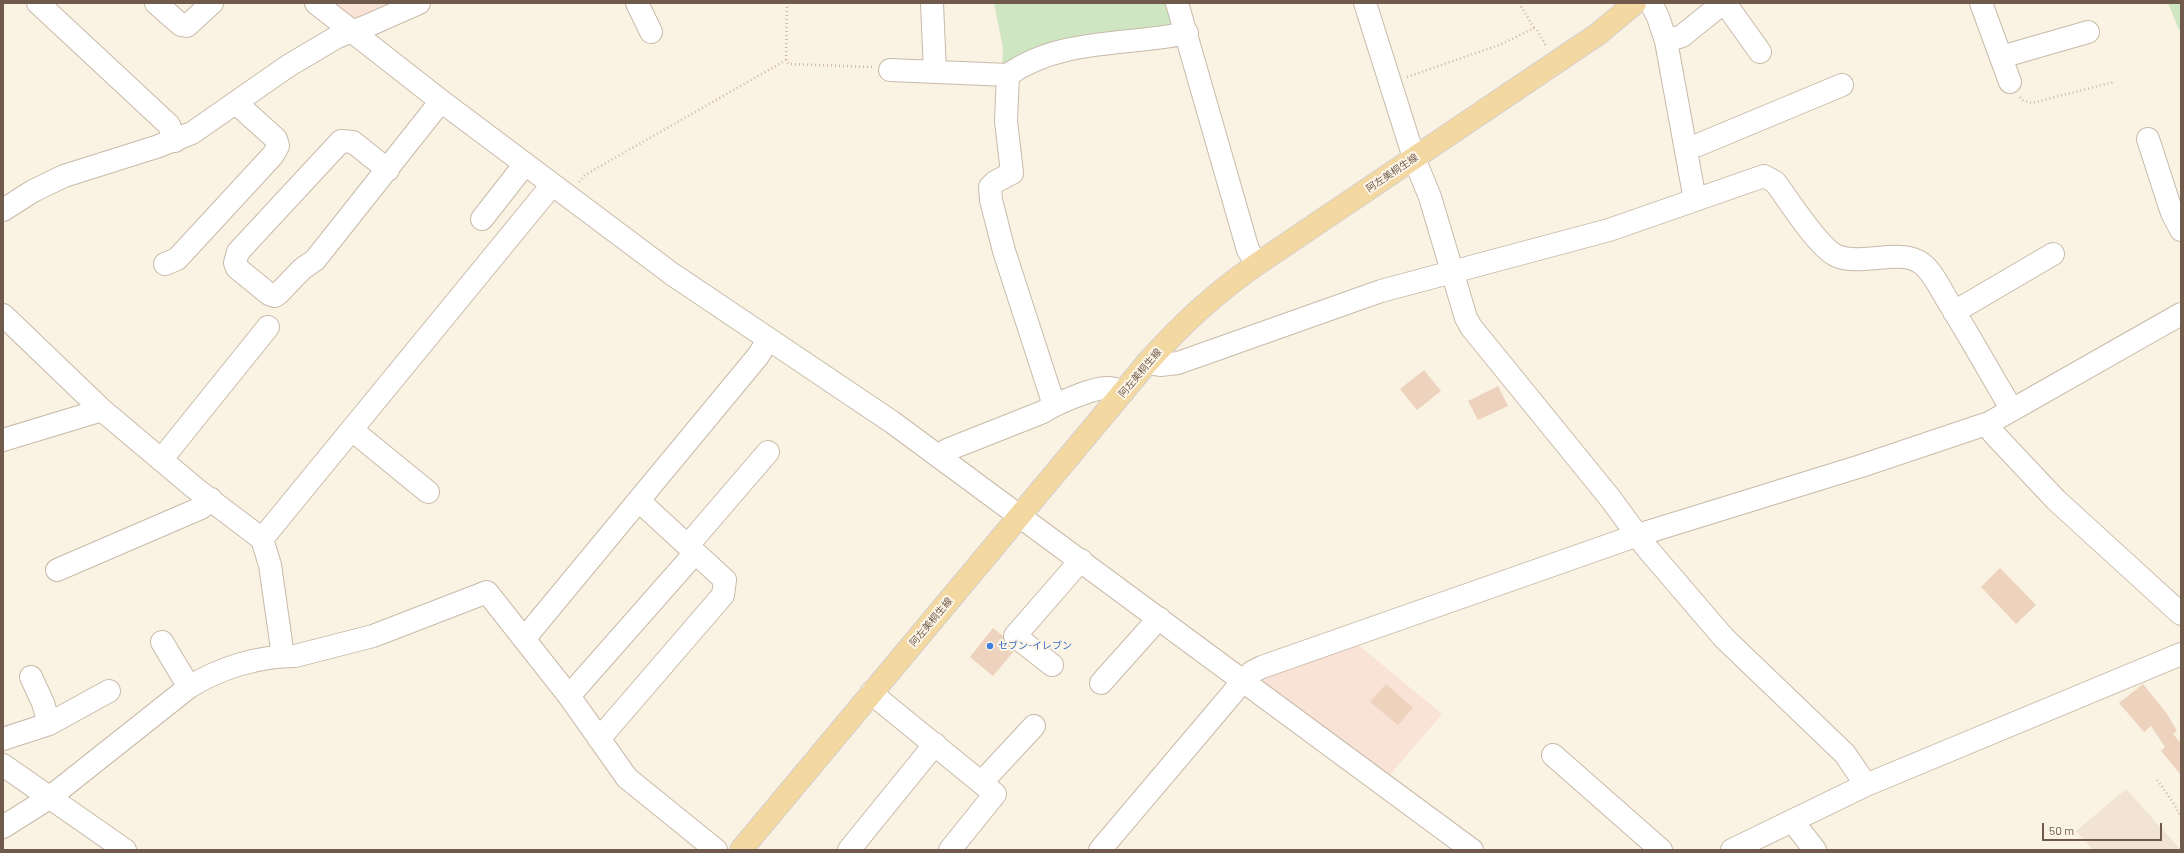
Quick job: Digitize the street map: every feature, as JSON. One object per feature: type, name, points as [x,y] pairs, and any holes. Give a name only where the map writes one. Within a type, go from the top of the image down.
[{"type":"main road","name":"阿左美桐生線","points":[[741,850],[1147,363],[1195,312],[1226,286],[1257,264],[1554,62],[1604,30],[1636,3]]},
{"type":"street","points":[[38,3],[169,124],[175,140]]},
{"type":"street","points":[[156,3],[181,25],[187,26],[212,3]]},
{"type":"street","points":[[316,3],[441,101],[672,274],[768,340],[862,401],[939,456],[1472,850]]},
{"type":"street","points":[[3,210],[64,176],[175,140],[192,132],[288,66],[337,37],[353,32],[419,3]]},
{"type":"street","points":[[637,3],[651,32]]},
{"type":"street","points":[[932,3],[935,72]]},
{"type":"street","points":[[1178,3],[1248,250],[1257,264]]},
{"type":"street","points":[[1366,3],[1392,82],[1414,158],[1430,197],[1466,318],[1478,336],[1638,535],[1646,547],[1724,638],[1845,754],[1866,785]]},
{"type":"street","points":[[1651,3],[1658,17],[1666,42],[1696,199]]},
{"type":"street","points":[[1666,42],[1682,36],[1724,3],[1760,52]]},
{"type":"street","points":[[1981,3],[2010,82]]},
{"type":"street","points":[[2000,57],[2088,32]]},
{"type":"street","points":[[890,70],[1008,76],[1017,69],[1056,52],[1186,33]]},
{"type":"street","points":[[1008,76],[1007,133],[1012,173],[995,182],[990,187],[991,200],[1004,251],[1054,405]]},
{"type":"street","points":[[1686,147],[1698,145],[1842,85]]},
{"type":"street","points":[[388,170],[353,142],[341,141],[238,252],[235,258],[237,268],[269,294],[275,296],[279,293],[302,268],[315,260],[388,170],[441,101]]},
{"type":"street","points":[[165,264],[177,258],[273,155],[278,146],[276,140],[236,103]]},
{"type":"street","points":[[2148,139],[2172,214],[2181,230]]},
{"type":"street","points":[[482,219],[525,164]]},
{"type":"street","points":[[1147,363],[1160,365],[1178,363],[1380,291],[1609,230],[1764,176],[1775,182],[1829,252],[1845,258],[1906,257],[1916,260],[1929,270],[2012,410]]},
{"type":"street","points":[[262,539],[352,430],[560,191]]},
{"type":"street","points":[[1954,312],[2053,254]]},
{"type":"street","points":[[3,315],[102,410],[161,460],[262,539],[270,565],[283,656]]},
{"type":"street","points":[[1100,850],[1252,672],[1272,663],[1638,535],[1800,486],[1989,423],[2180,317]]},
{"type":"street","points":[[161,460],[268,328]]},
{"type":"street","points":[[524,639],[758,356],[768,340]]},
{"type":"street","points":[[939,456],[947,450],[1036,414],[1054,405],[1103,388],[1123,392]]},
{"type":"street","points":[[3,440],[102,410]]},
{"type":"street","points":[[1989,423],[1993,433],[2056,500],[2181,614]]},
{"type":"street","points":[[352,430],[428,492]]},
{"type":"street","points":[[569,696],[691,549],[768,452]]},
{"type":"street","points":[[57,570],[201,508],[210,499]]},
{"type":"street","points":[[599,739],[723,595],[725,580],[639,501]]},
{"type":"street","points":[[1052,665],[1015,636],[1080,560]]},
{"type":"street","points":[[3,827],[49,798],[189,687],[221,669],[283,656],[295,656],[373,636],[487,592],[569,696],[627,778],[716,850]]},
{"type":"street","points":[[1101,683],[1159,618]]},
{"type":"street","points":[[162,642],[189,687]]},
{"type":"street","points":[[1732,850],[1793,822],[1866,785],[2181,654]]},
{"type":"street","points":[[31,677],[43,703],[49,724]]},
{"type":"street","points":[[3,739],[49,724],[109,690]]},
{"type":"street","points":[[871,693],[995,794],[956,848]]},
{"type":"street","points":[[982,782],[1034,726]]},
{"type":"street","points":[[849,850],[935,744]]},
{"type":"street","points":[[1553,755],[1661,850]]},
{"type":"street","points":[[3,765],[125,850]]},
{"type":"street","points":[[1793,822],[1815,850]]},
{"type":"path","points":[[787,3],[786,60],[789,64],[883,67],[890,70]]},
{"type":"path","points":[[1519,3],[1534,28],[1537,30],[1554,62]]},
{"type":"path","points":[[1392,82],[1502,44],[1534,28]]},
{"type":"path","points":[[560,191],[585,175],[786,60]]},
{"type":"path","points":[[2010,82],[2022,100],[2032,104],[2114,82]]},
{"type":"path","points":[[2157,780],[2167,793],[2181,818]]},
{"type":"shaded area","points":[[332,3],[400,3],[355,20]]},
{"type":"shaded area","points":[[1357,644],[1442,714],[1389,776],[1261,684],[1268,676]]},
{"type":"shaded area","points":[[2126,789],[2181,850],[2093,850],[2076,831]]},
{"type":"green space","points":[[994,3],[1171,3],[1176,22],[1165,30],[1002,69],[1003,48]]},
{"type":"green space","points":[[2168,3],[2181,3],[2181,29],[2179,30]]},
{"type":"building","points":[[1424,370],[1441,391],[1417,410],[1400,389]]},
{"type":"building","points":[[1498,386],[1508,406],[1478,420],[1468,401]]},
{"type":"building","points":[[2000,568],[2036,605],[2016,624],[1981,587]]},
{"type":"building","points":[[993,628],[1003,636],[1007,646],[1014,651],[993,676],[970,657]]},
{"type":"building","points":[[1386,684],[1413,708],[1398,725],[1370,702]]},
{"type":"building","points":[[2143,684],[2167,714],[2177,731],[2173,734],[2181,743],[2181,775],[2161,751],[2165,747],[2151,726],[2144,732],[2119,703]]},
{"type":"place","name":"セブン-イレブン","points":[[990,646]]}]
